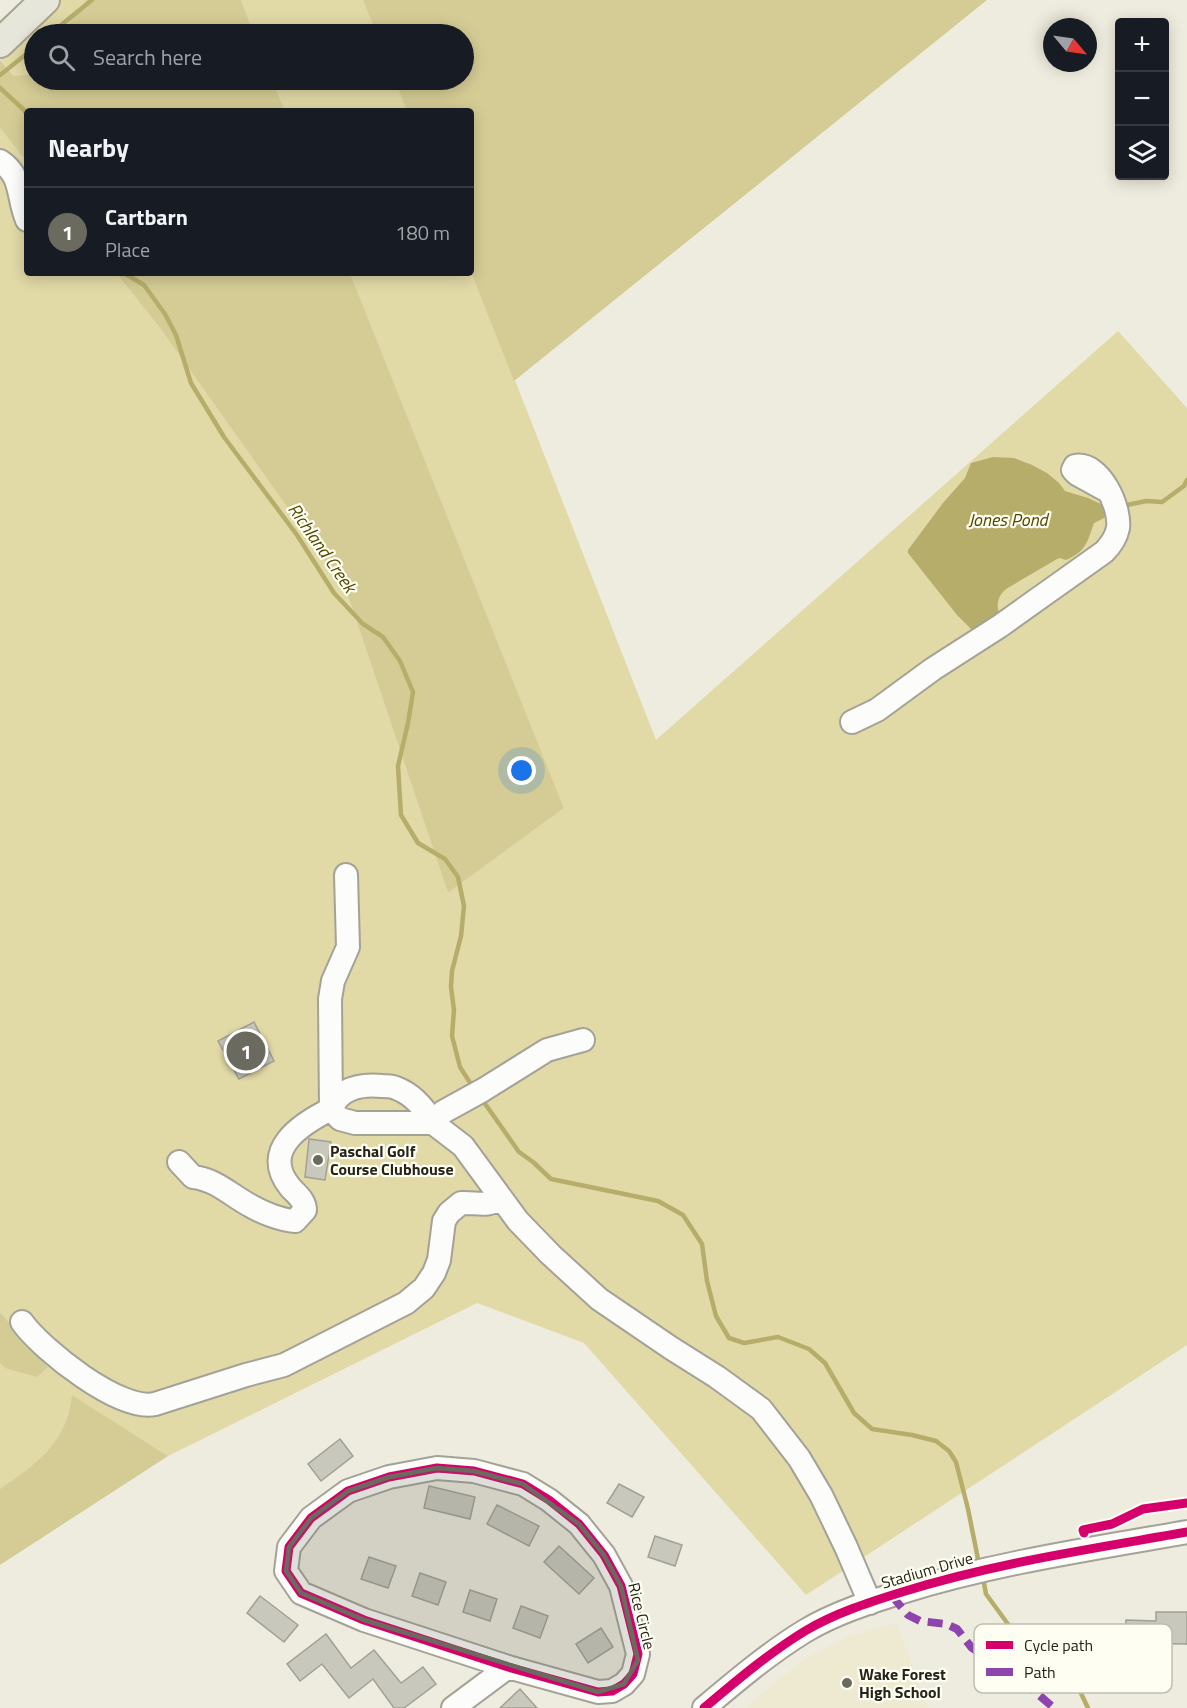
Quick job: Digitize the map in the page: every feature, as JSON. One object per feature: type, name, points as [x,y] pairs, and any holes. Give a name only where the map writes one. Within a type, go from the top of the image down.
[{"type":"main road","points":[[0,43],[45,0]]},
{"type":"street","points":[[0,161],[12,170],[24,209]]},
{"type":"street","points":[[852,722],[877,710],[1104,552],[1115,537],[1118,521],[1117,512],[1108,491]]},
{"type":"street","points":[[346,875],[348,947],[333,981],[330,999],[331,1109],[340,1119],[355,1123],[433,1123],[443,1112],[547,1050],[584,1040]]},
{"type":"street","points":[[179,1162],[193,1177],[206,1178],[252,1208],[295,1221],[305,1210],[305,1205],[288,1185],[279,1169],[279,1154],[289,1139],[306,1122],[331,1109],[336,1098],[345,1091],[358,1086],[395,1087],[411,1097],[426,1110],[433,1123],[463,1146],[518,1221],[599,1299],[761,1409],[799,1458],[821,1495],[870,1603]]},
{"type":"street","points":[[22,1322],[49,1351],[90,1380],[116,1395],[141,1405],[155,1404],[284,1365],[406,1303],[424,1288],[434,1273],[439,1260],[441,1230],[448,1212],[461,1203],[493,1204],[501,1198]]},
{"type":"street","name":"Rice Circle","points":[[437,1468],[474,1471],[523,1484],[549,1500],[579,1524],[604,1555],[621,1586],[638,1660],[633,1674],[624,1684],[612,1691],[598,1692],[508,1667],[364,1620],[301,1593],[286,1571],[289,1547],[311,1518],[338,1498],[348,1491],[388,1477],[437,1468]]},
{"type":"street","name":"Stadium Drive","points":[[704,1708],[732,1684],[807,1630],[870,1603],[939,1581],[1034,1558],[1187,1532]]},
{"type":"street","points":[[453,1708],[508,1667]]},
{"type":"highlighted area","points":[[437,1468],[474,1471],[523,1484],[579,1524],[604,1555],[621,1586],[638,1660],[624,1684],[598,1692],[364,1620],[301,1593],[286,1571],[289,1547],[311,1518],[348,1491],[389,1477]]},
{"type":"shaded area","points":[[61,0],[86,0],[68,24],[36,24]]},
{"type":"shaded area","points":[[86,0],[241,0],[250,24],[68,24]]},
{"type":"shaded area","points":[[241,0],[369,0],[378,24],[250,24]]},
{"type":"shaded area","points":[[363,0],[987,0],[514,381],[473,276],[474,108],[406,108],[399,90],[474,90],[474,24],[373,24]]},
{"type":"shaded area","points":[[24,36],[24,75],[14,76],[0,59]]},
{"type":"shaded area","points":[[0,60],[14,76],[24,75],[24,90],[276,90],[284,108],[24,108],[24,158],[0,128]]},
{"type":"shaded area","points":[[276,90],[403,90],[410,108],[284,108]]},
{"type":"shaded area","points":[[0,128],[24,158],[24,276],[118,276],[160,328],[346,590],[448,893],[564,808],[351,276],[474,276],[656,740],[1118,331],[1187,408],[1187,1345],[806,1595],[584,1343],[477,1303],[168,1456],[73,1396],[64,1427],[48,1451],[0,1489],[0,1363],[5,1368],[48,1367],[0,1312]]},
{"type":"shaded area","points":[[118,276],[351,276],[564,808],[448,893],[346,590],[160,328]]},
{"type":"shaded area","points":[[0,1312],[48,1367],[37,1377],[5,1368],[0,1363]]},
{"type":"shaded area","points":[[72,1395],[168,1456],[0,1565],[0,1489],[38,1461],[57,1439],[69,1412]]},
{"type":"shaded area","name":"Wake Forest High School","points":[[897,1623],[928,1708],[744,1708],[805,1658],[850,1636]]},
{"type":"water","name":"Jones Pond","points":[[993,457],[1014,458],[1032,465],[1047,473],[1065,491],[1103,505],[1108,516],[1094,523],[1088,541],[1073,557],[1066,560],[1057,559],[1006,589],[998,600],[999,613],[973,631],[957,615],[908,553],[908,550],[965,478],[971,463]]},
{"type":"building","points":[[254,1022],[274,1061],[239,1079],[218,1041]]},
{"type":"building","name":"Paschal Golf Course Clubhouse","points":[[309,1139],[331,1142],[325,1180],[305,1177]]},
{"type":"building","points":[[340,1439],[353,1456],[321,1481],[308,1464]]},
{"type":"building","points":[[619,1484],[644,1497],[632,1517],[607,1503]]},
{"type":"building","points":[[429,1486],[475,1497],[470,1519],[424,1508]]},
{"type":"building","points":[[497,1505],[539,1526],[529,1546],[487,1524]]},
{"type":"building","points":[[655,1536],[682,1545],[675,1566],[648,1557]]},
{"type":"building","points":[[559,1546],[594,1578],[579,1594],[544,1562]]},
{"type":"building","points":[[369,1557],[396,1566],[388,1588],[361,1579]]},
{"type":"building","points":[[420,1573],[446,1582],[438,1605],[412,1596]]},
{"type":"building","points":[[470,1590],[497,1599],[490,1621],[463,1612]]},
{"type":"building","points":[[260,1596],[298,1625],[284,1642],[247,1613]]},
{"type":"building","points":[[521,1606],[548,1616],[540,1638],[513,1628]]},
{"type":"building","points":[[1156,1612],[1187,1612],[1187,1644],[1172,1644],[1172,1624],[1126,1624],[1126,1620],[1156,1621]]},
{"type":"building","points":[[601,1628],[613,1647],[588,1663],[576,1644]]},
{"type":"building","points":[[326,1634],[351,1668],[374,1650],[401,1683],[423,1667],[436,1684],[404,1708],[394,1708],[373,1679],[349,1698],[322,1664],[300,1681],[287,1664]]},
{"type":"building","points":[[520,1689],[537,1708],[500,1708]]},
{"type":"waterway","points":[[62,24],[92,0]]},
{"type":"waterway","points":[[0,75],[24,56]]},
{"type":"waterway","name":"Richland Creek","points":[[0,88],[24,110]]},
{"type":"waterway","name":"Richland Creek","points":[[129,276],[144,285],[165,314],[176,335],[191,383],[224,437],[297,535],[334,593],[363,624],[383,637],[400,661],[413,692],[398,766],[401,815],[418,843],[445,859],[458,877],[464,906],[461,936],[452,971],[451,987],[454,1010],[452,1036],[460,1067],[474,1089]]},
{"type":"waterway","points":[[1122,506],[1146,501],[1162,502],[1184,486],[1187,480]]},
{"type":"waterway","name":"Richland Creek","points":[[481,1098],[519,1152],[551,1179],[658,1201],[683,1215],[702,1244],[707,1281],[716,1316],[729,1338],[744,1343],[778,1337],[809,1349],[825,1363],[854,1413],[872,1429],[936,1441],[949,1451],[956,1462],[979,1564]]},
{"type":"waterway","name":"Richland Creek","points":[[983,1578],[986,1594],[1008,1624]]},
{"type":"waterway","name":"Richland Creek","points":[[1081,1693],[1088,1708]]},
{"type":"marked path","points":[[892,1596],[908,1615],[920,1621],[946,1624],[957,1629],[974,1649]]},
{"type":"marked path","points":[[1036,1693],[1054,1708]]},
{"type":"cycle path","points":[[437,1468],[474,1471],[523,1484],[549,1500],[579,1524],[604,1555],[621,1586],[638,1654],[633,1674],[624,1684],[612,1691],[598,1692],[508,1667],[364,1620],[301,1593],[286,1571],[289,1547],[311,1518],[348,1491],[389,1477],[437,1468]]},
{"type":"cycle path","points":[[1084,1533],[1083,1530],[1112,1524],[1143,1509],[1187,1503]]},
{"type":"cycle path","points":[[704,1708],[792,1640],[816,1625],[853,1608],[972,1573],[1187,1532]]},
{"type":"place","name":"Cartbarn","points":[[246,1051]]},
{"type":"place","name":"Paschal Golf Course Clubhouse","points":[[318,1160]]},
{"type":"place","name":"Wake Forest High School","points":[[847,1683]]}]
